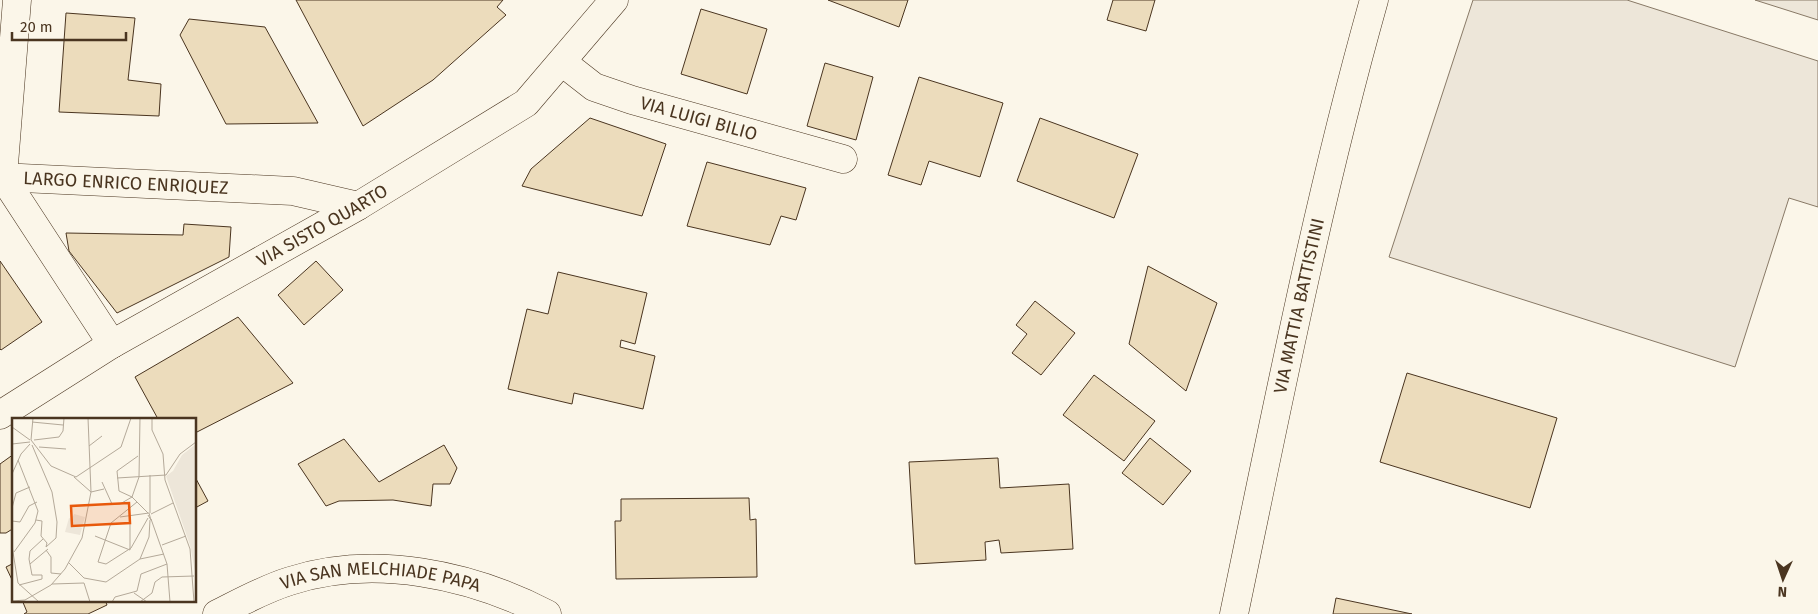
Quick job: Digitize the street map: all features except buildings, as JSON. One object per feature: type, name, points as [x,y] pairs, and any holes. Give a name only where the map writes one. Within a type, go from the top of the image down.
[{"type":"street","points":[[1,177],[17,0]]},
{"type":"street","name":"VIA SISTO QUARTO","points":[[0,415],[112,344],[358,206],[526,103],[614,0]]},
{"type":"street","name":"VIA MATTIA BATTISTINI","points":[[1234,614],[1311,249],[1349,90],[1374,0]]},
{"type":"street","name":"VIA LUIGI BILIO","points":[[562,62],[594,87],[632,100],[843,159]]},
{"type":"street","name":"LARGO ENRICO ENRIQUEZ","points":[[1,177],[293,191],[358,206]]},
{"type":"street","name":"LARGO ENRICO ENRIQUEZ","points":[[1,177],[112,344]]},
{"type":"street","name":"VIA SAN MELCHIADE PAPA","points":[[217,614],[289,581],[316,574],[372,569],[398,570],[455,579],[491,588],[547,614]]},
{"type":"shaded area","points":[[1473,0],[1627,0],[1818,61],[1818,207],[1789,198],[1735,367],[1389,257]]},
{"type":"shaded area","points":[[1755,0],[1818,0],[1818,20]]}]
